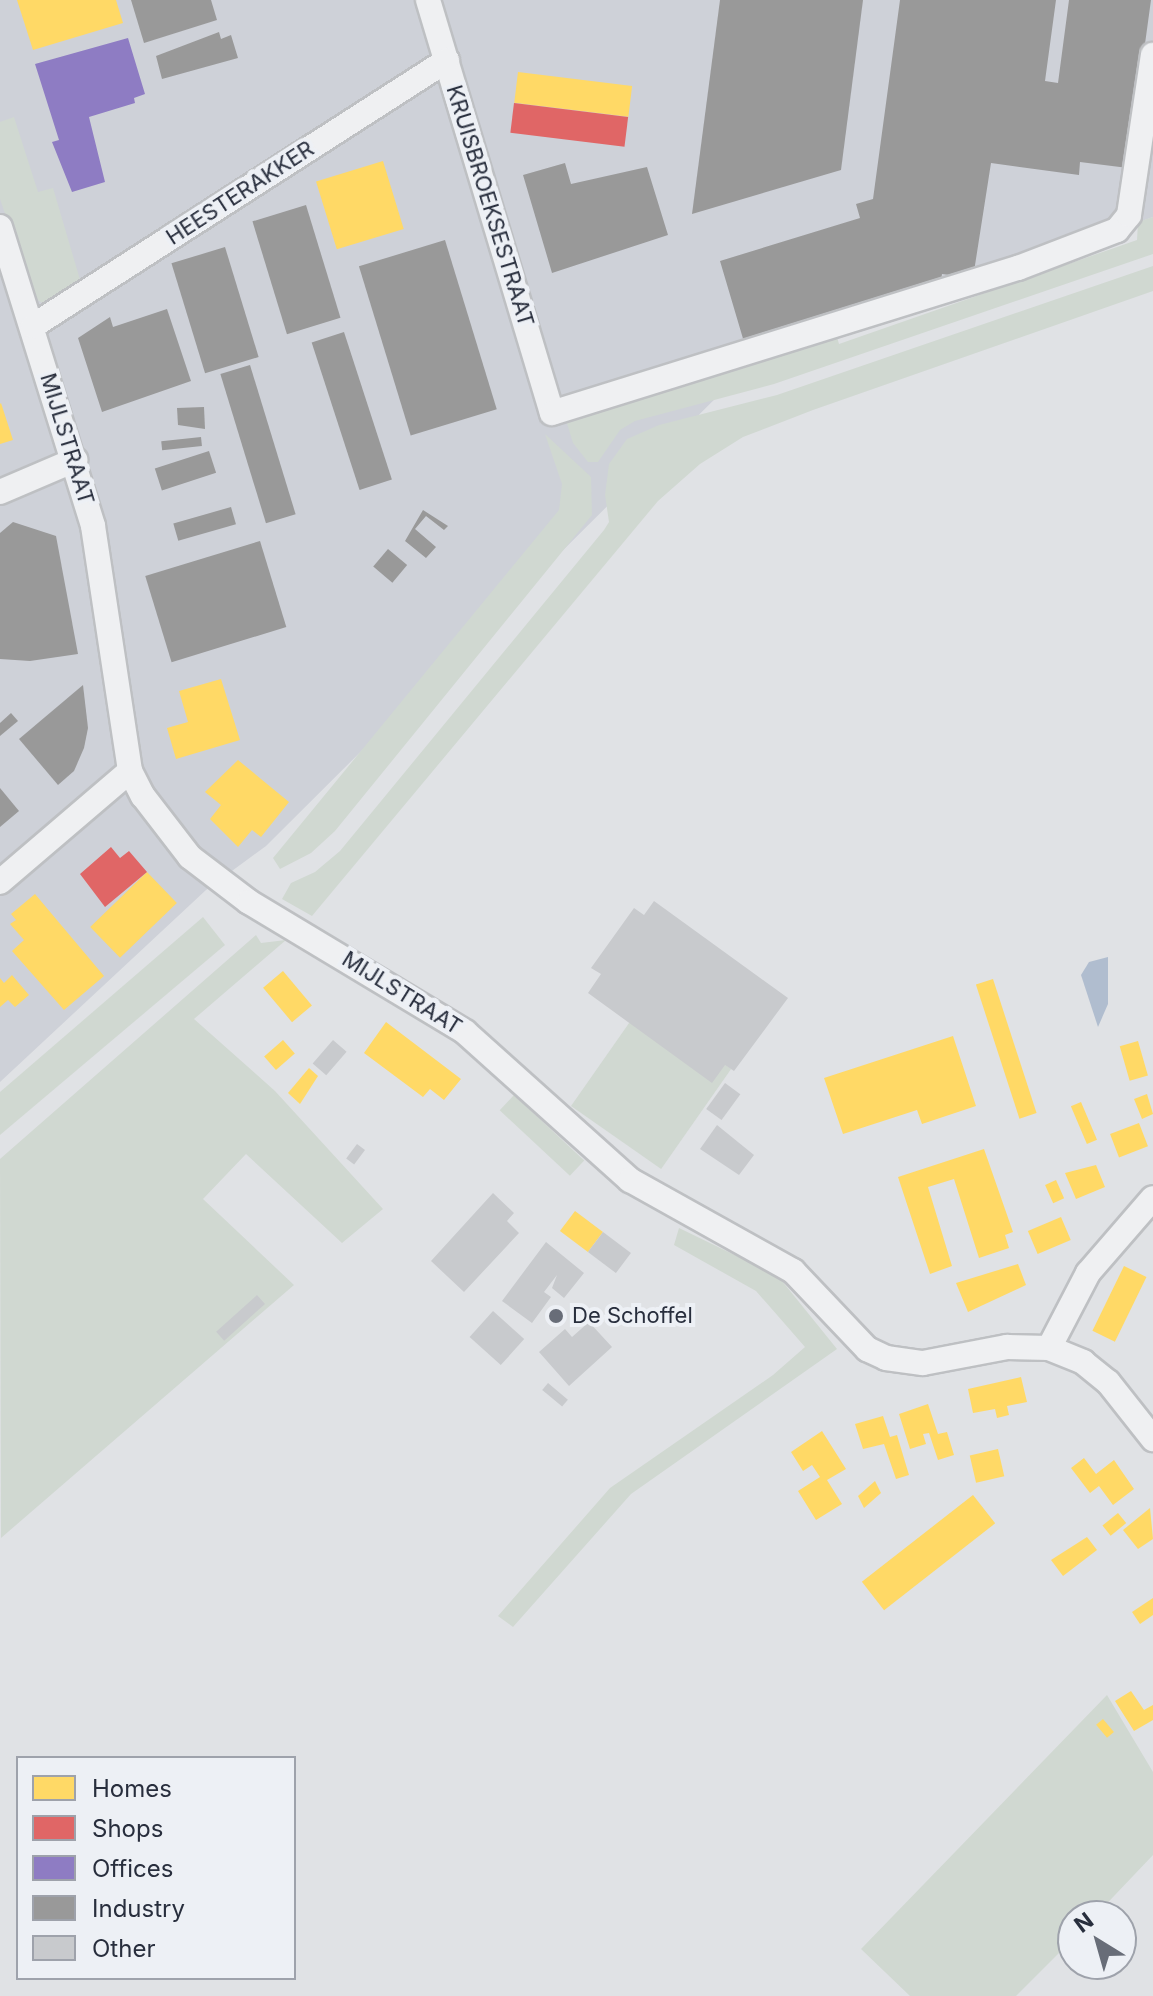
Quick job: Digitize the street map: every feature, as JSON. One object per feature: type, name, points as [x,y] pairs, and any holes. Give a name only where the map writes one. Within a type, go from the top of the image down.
[{"type":"street","name":"KRUISBROEKSESTRAAT","points":[[428,0],[552,413],[1018,268],[1117,230],[1129,215],[1153,55]]},
{"type":"street","name":"HEESTERAKKER","points":[[33,326],[447,60]]},
{"type":"street","name":"MIJLSTRAAT","points":[[0,227],[75,460],[107,593],[130,771],[176,840],[213,877],[465,1032],[630,1180],[793,1271],[867,1349],[886,1358],[923,1363],[1007,1347],[1049,1348],[1083,1362],[1108,1382],[1153,1439]]},
{"type":"street","points":[[0,492],[75,460]]},
{"type":"street","points":[[0,882],[130,771]]},
{"type":"street","points":[[1049,1348],[1088,1273],[1153,1198]]},
{"type":"shaded area","points":[[0,0],[1153,0],[1153,217],[757,357],[266,846],[206,890],[0,1082]]},
{"type":"shaded area","points":[[14,117],[38,192],[53,188],[81,283],[44,304],[34,298],[0,199],[0,122]]},
{"type":"shaded area","points":[[1153,217],[1153,254],[774,384],[635,421],[620,430],[598,462],[588,462],[573,443],[566,420],[835,330],[839,344],[1137,240],[1138,222]]},
{"type":"shaded area","points":[[1153,266],[1153,291],[813,410],[743,437],[700,464],[658,501],[312,916],[282,899],[291,883],[315,872],[340,851],[604,530],[609,522],[605,495],[609,464],[627,439],[659,425],[777,395]]},
{"type":"shaded area","points":[[545,434],[591,477],[592,515],[335,831],[311,853],[280,869],[273,858],[559,510],[562,484]]},
{"type":"shaded area","points":[[203,917],[225,945],[0,1135],[0,1092]]},
{"type":"shaded area","points":[[256,935],[261,943],[286,940],[194,1019],[275,1091],[383,1209],[342,1243],[246,1154],[203,1199],[294,1285],[1,1538],[0,1159]]},
{"type":"shaded area","points":[[641,1006],[731,1069],[661,1169],[571,1106]]},
{"type":"shaded area","points":[[514,1095],[584,1160],[570,1176],[500,1110]]},
{"type":"shaded area","points":[[679,1228],[778,1276],[837,1349],[631,1494],[513,1627],[498,1616],[610,1488],[773,1375],[805,1347],[756,1291],[674,1245]]},
{"type":"shaded area","points":[[1107,1695],[1153,1772],[1153,1855],[1110,1900],[1057,1900],[1057,1955],[1016,1996],[910,1996],[861,1949]]},
{"type":"water","points":[[1108,957],[1108,1004],[1098,1027],[1081,975],[1089,962]]},
{"type":"building: Homes","points":[[17,0],[116,0],[123,23],[33,50]]},
{"type":"building: Homes","points":[[518,72],[632,86],[628,117],[514,103]]},
{"type":"building: Homes","points":[[383,161],[404,229],[337,249],[316,181]]},
{"type":"building: Homes","points":[[0,404],[13,440],[0,444]]},
{"type":"building: Homes","points":[[221,679],[240,740],[176,759],[167,728],[188,722],[179,691]]},
{"type":"building: Homes","points":[[238,760],[289,802],[261,837],[252,830],[238,847],[210,819],[221,805],[205,792]]},
{"type":"building: Homes","points":[[147,872],[177,903],[120,958],[90,927]]},
{"type":"building: Homes","points":[[35,894],[104,976],[64,1010],[12,951],[24,940],[10,924],[16,920],[11,914]]},
{"type":"building: Homes","points":[[283,971],[312,1005],[292,1022],[263,988]]},
{"type":"building: Homes","points":[[12,975],[29,995],[15,1007],[8,1000],[0,1007],[0,978],[4,983]]},
{"type":"building: Homes","points":[[993,979],[1037,1113],[1019,1119],[976,985]]},
{"type":"building: Homes","points":[[386,1022],[461,1079],[444,1100],[430,1089],[423,1097],[364,1053]]},
{"type":"building: Homes","points":[[953,1036],[976,1106],[922,1124],[917,1110],[843,1134],[824,1078]]},
{"type":"building: Homes","points":[[283,1040],[295,1054],[276,1070],[264,1056]]},
{"type":"building: Homes","points":[[1138,1041],[1148,1076],[1130,1081],[1120,1046]]},
{"type":"building: Homes","points":[[309,1068],[318,1076],[300,1104],[288,1093]]},
{"type":"building: Homes","points":[[1147,1094],[1153,1114],[1142,1119],[1134,1099]]},
{"type":"building: Homes","points":[[1081,1102],[1097,1140],[1087,1144],[1071,1106]]},
{"type":"building: Homes","points":[[1139,1123],[1148,1146],[1119,1157],[1110,1134]]},
{"type":"building: Homes","points":[[984,1149],[1013,1232],[1005,1235],[1009,1248],[979,1258],[954,1179],[928,1187],[952,1266],[930,1274],[898,1177]]},
{"type":"building: Homes","points":[[1096,1165],[1105,1187],[1076,1199],[1065,1173]]},
{"type":"building: Homes","points":[[1056,1180],[1064,1198],[1053,1203],[1045,1185]]},
{"type":"building: Homes","points":[[575,1211],[603,1232],[588,1252],[560,1231]]},
{"type":"building: Homes","points":[[1061,1217],[1071,1240],[1038,1254],[1028,1231]]},
{"type":"building: Homes","points":[[1018,1264],[1026,1285],[968,1312],[956,1283]]},
{"type":"building: Homes","points":[[1124,1266],[1146,1277],[1115,1342],[1092,1331]]},
{"type":"building: Homes","points":[[1021,1377],[1027,1402],[1007,1406],[1009,1415],[997,1418],[995,1409],[973,1413],[968,1389]]},
{"type":"building: Homes","points":[[928,1404],[938,1434],[947,1432],[954,1455],[938,1460],[929,1433],[923,1434],[926,1444],[910,1449],[899,1414]]},
{"type":"building: Homes","points":[[883,1416],[890,1437],[897,1435],[909,1475],[896,1479],[884,1444],[863,1449],[855,1424]]},
{"type":"building: Homes","points":[[822,1431],[846,1469],[827,1480],[842,1504],[816,1520],[798,1491],[820,1477],[812,1465],[803,1471],[791,1452]]},
{"type":"building: Homes","points":[[998,1449],[1004,1476],[976,1483],[970,1456]]},
{"type":"building: Homes","points":[[1084,1458],[1096,1474],[1114,1460],[1134,1489],[1113,1505],[1099,1486],[1090,1493],[1071,1468]]},
{"type":"building: Homes","points":[[875,1481],[881,1493],[864,1508],[858,1496]]},
{"type":"building: Homes","points":[[973,1495],[995,1523],[884,1610],[862,1582]]},
{"type":"building: Homes","points":[[1150,1508],[1153,1539],[1138,1549],[1123,1530]]},
{"type":"building: Homes","points":[[1118,1513],[1126,1523],[1111,1536],[1102,1526]]},
{"type":"building: Homes","points":[[1087,1537],[1097,1550],[1063,1576],[1051,1560]]},
{"type":"building: Homes","points":[[1153,1598],[1153,1615],[1140,1624],[1132,1612]]},
{"type":"building: Homes","points":[[1131,1691],[1144,1710],[1153,1705],[1153,1720],[1134,1731],[1115,1701]]},
{"type":"building: Homes","points":[[1103,1719],[1114,1732],[1107,1738],[1096,1725]]},
{"type":"building: Shops","points":[[514,103],[628,117],[624,147],[510,133]]},
{"type":"building: Shops","points":[[111,847],[120,858],[129,851],[147,872],[105,907],[80,874]]},
{"type":"building: Offices","points":[[128,38],[145,94],[134,98],[135,103],[89,117],[105,182],[72,192],[52,142],[59,140],[35,64]]},
{"type":"building: Industry","points":[[131,0],[211,0],[217,20],[144,43]]},
{"type":"building: Industry","points":[[720,0],[863,0],[841,170],[692,214]]},
{"type":"building: Industry","points":[[900,0],[1056,0],[1045,81],[1058,83],[1069,0],[1151,0],[1128,168],[1080,162],[1079,175],[991,163],[973,278],[942,274],[939,296],[744,342],[720,261],[860,218],[856,204],[873,199]]},
{"type":"building: Industry","points":[[219,32],[221,39],[231,35],[238,58],[162,79],[156,56]]},
{"type":"building: Industry","points":[[565,163],[571,184],[647,167],[668,235],[552,273],[523,175]]},
{"type":"building: Industry","points":[[306,205],[340,318],[287,334],[252,221]]},
{"type":"building: Industry","points":[[445,240],[497,409],[411,436],[359,266]]},
{"type":"building: Industry","points":[[225,247],[259,357],[205,373],[171,263]]},
{"type":"building: Industry","points":[[167,309],[191,381],[102,412],[78,338],[110,317],[113,327]]},
{"type":"building: Industry","points":[[344,332],[392,479],[360,490],[312,343]]},
{"type":"building: Industry","points":[[250,365],[296,514],[266,523],[220,374]]},
{"type":"building: Industry","points":[[204,407],[205,429],[178,425],[177,408]]},
{"type":"building: Industry","points":[[201,437],[202,446],[162,450],[161,441]]},
{"type":"building: Industry","points":[[209,451],[216,473],[162,490],[155,469]]},
{"type":"building: Industry","points":[[231,507],[236,524],[178,541],[173,524]]},
{"type":"building: Industry","points":[[423,510],[448,526],[444,530],[426,516],[415,529],[436,547],[426,558],[405,541]]},
{"type":"building: Industry","points":[[13,522],[56,536],[78,654],[30,661],[0,659],[0,533]]},
{"type":"building: Industry","points":[[260,541],[286,627],[172,662],[145,576]]},
{"type":"building: Industry","points":[[388,549],[407,565],[392,583],[373,567]]},
{"type":"building: Industry","points":[[83,685],[88,728],[84,748],[74,771],[58,785],[19,739]]},
{"type":"building: Industry","points":[[11,713],[18,721],[0,736],[0,723]]},
{"type":"building: Industry","points":[[0,788],[19,811],[0,827]]},
{"type":"building: Other","points":[[654,901],[788,998],[734,1071],[725,1065],[712,1083],[588,993],[601,974],[591,968],[634,908],[644,915]]},
{"type":"building: Other","points":[[333,1040],[347,1052],[326,1075],[313,1063]]},
{"type":"building: Other","points":[[725,1083],[740,1094],[722,1120],[706,1109]]},
{"type":"building: Other","points":[[717,1125],[754,1155],[739,1175],[700,1149]]},
{"type":"building: Other","points":[[357,1144],[365,1150],[354,1164],[346,1158]]},
{"type":"building: Other","points":[[493,1193],[514,1213],[507,1221],[519,1233],[464,1292],[431,1261]]},
{"type":"building: Other","points":[[603,1232],[631,1253],[616,1273],[588,1252]]},
{"type":"building: Other","points":[[546,1242],[584,1273],[564,1298],[552,1288],[557,1275],[544,1292],[551,1297],[532,1323],[502,1301]]},
{"type":"building: Other","points":[[257,1295],[265,1304],[224,1341],[216,1332]]},
{"type":"building: Other","points":[[493,1311],[524,1339],[501,1365],[470,1337]]},
{"type":"building: Other","points":[[589,1322],[612,1347],[569,1386],[539,1352],[565,1329],[572,1337]]},
{"type":"building: Other","points":[[548,1383],[568,1400],[562,1407],[542,1390]]},
{"type":"place","name":"De Schoffel","points":[[556,1316]]}]
